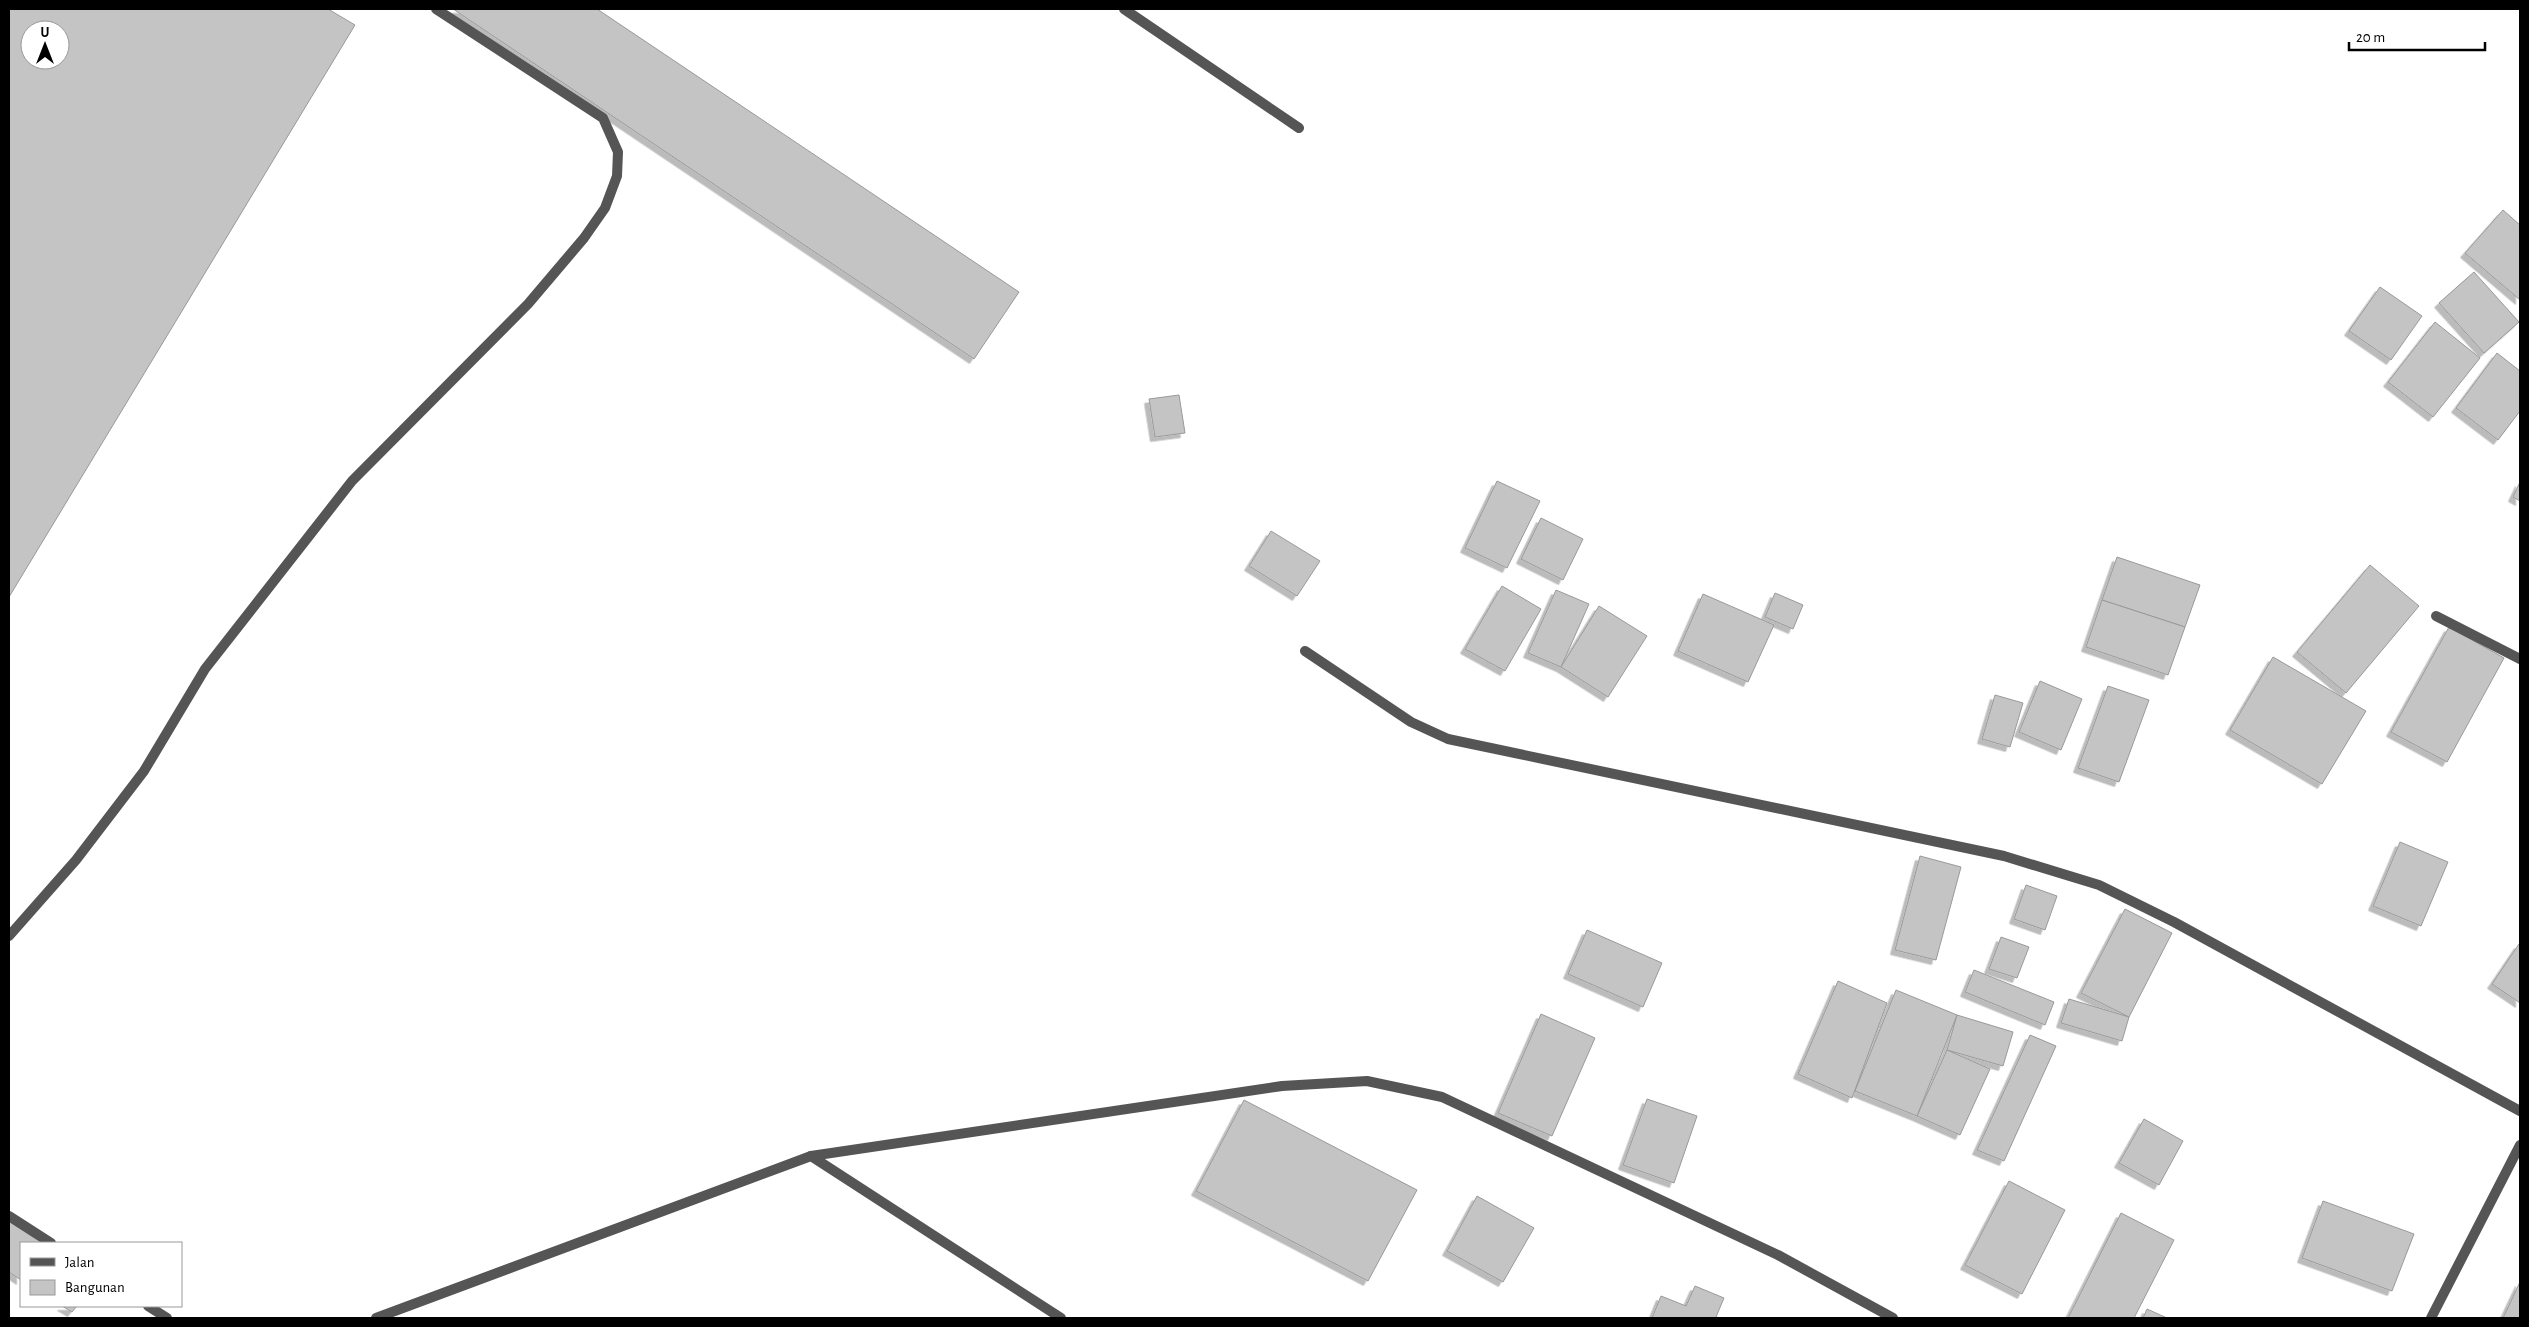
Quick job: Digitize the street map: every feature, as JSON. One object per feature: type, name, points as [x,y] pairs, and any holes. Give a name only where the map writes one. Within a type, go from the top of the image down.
[{"type":"street","points":[[9,936],[76,860],[144,771],[205,668],[352,481],[528,304],[584,238],[605,208],[617,176],[618,152],[603,118],[436,9]]},
{"type":"street","points":[[1124,9],[1298,128]]},
{"type":"street","points":[[2436,616],[2520,659]]},
{"type":"street","points":[[1305,651],[1411,722],[1448,739],[2004,856],[2099,885],[2174,922],[2520,1112]]},
{"type":"street","points":[[376,1318],[811,1156],[1282,1086],[1367,1081],[1442,1097],[1778,1255],[1894,1318]]},
{"type":"street","points":[[2431,1318],[2520,1145]]},
{"type":"street","points":[[811,1156],[1061,1318]]},
{"type":"street","points":[[9,1216],[49,1242]]},
{"type":"street","points":[[150,1307],[168,1318]]},
{"type":"building","points":[[9,9],[328,9],[355,25],[9,597]]},
{"type":"building","points":[[453,9],[597,9],[1019,292],[974,359]]},
{"type":"building","points":[[2503,210],[2520,225],[2520,300],[2465,253]]},
{"type":"building","points":[[2474,272],[2519,322],[2484,353],[2439,303]]},
{"type":"building","points":[[2380,287],[2422,316],[2391,360],[2349,331]]},
{"type":"building","points":[[2435,322],[2480,358],[2433,417],[2388,382]]},
{"type":"building","points":[[2497,353],[2520,371],[2520,411],[2498,440],[2456,408]]},
{"type":"building","points":[[1179,395],[1185,433],[1155,437],[1149,399]]},
{"type":"building","points":[[1497,481],[1540,501],[1507,568],[1465,548]]},
{"type":"building","points":[[2520,482],[2520,501],[2513,497]]},
{"type":"building","points":[[1541,518],[1583,539],[1563,580],[1521,559]]},
{"type":"building","points":[[1271,531],[1320,561],[1297,596],[1249,566]]},
{"type":"building","points":[[2117,557],[2200,585],[2185,627],[2102,600]]},
{"type":"building","points":[[2370,565],[2419,606],[2346,693],[2297,652]]},
{"type":"building","points":[[1502,586],[1541,609],[1505,671],[1465,649]]},
{"type":"building","points":[[1556,590],[1589,604],[1561,667],[1528,653]]},
{"type":"building","points":[[1775,593],[1803,605],[1793,629],[1765,617]]},
{"type":"building","points":[[1703,594],[1774,625],[1748,682],[1678,651]]},
{"type":"building","points":[[2102,600],[2185,627],[2168,675],[2086,647]]},
{"type":"building","points":[[1599,606],[1647,636],[1608,697],[1561,667]]},
{"type":"building","points":[[2449,627],[2504,658],[2447,762],[2391,732]]},
{"type":"building","points":[[2273,657],[2366,711],[2322,784],[2230,730]]},
{"type":"building","points":[[2040,681],[2082,699],[2061,750],[2019,732]]},
{"type":"building","points":[[2108,686],[2149,700],[2119,782],[2078,768]]},
{"type":"building","points":[[1995,695],[2023,703],[2010,747],[1982,739]]},
{"type":"building","points":[[2400,842],[2448,862],[2421,926],[2373,906]]},
{"type":"building","points":[[1920,856],[1961,867],[1936,960],[1895,950]]},
{"type":"building","points":[[2026,885],[2057,896],[2045,930],[2014,919]]},
{"type":"building","points":[[2125,909],[2172,933],[2129,1017],[2081,993]]},
{"type":"building","points":[[1587,930],[1662,963],[1643,1007],[1568,974]]},
{"type":"building","points":[[2001,937],[2029,947],[2017,978],[1989,969]]},
{"type":"building","points":[[2520,945],[2520,1003],[2492,984]]},
{"type":"building","points":[[1974,970],[2054,1002],[2045,1025],[1965,992]]},
{"type":"building","points":[[1838,981],[1887,1003],[1852,1098],[1798,1074]]},
{"type":"building","points":[[1896,990],[1957,1015],[1917,1116],[1855,1091]]},
{"type":"building","points":[[2069,999],[2129,1017],[2122,1041],[2061,1023]]},
{"type":"building","points":[[1541,1014],[1595,1038],[1552,1136],[1498,1113]]},
{"type":"building","points":[[1957,1015],[2013,1032],[2003,1066],[1947,1050]]},
{"type":"building","points":[[2030,1035],[2056,1046],[2004,1161],[1977,1150]]},
{"type":"building","points":[[1947,1050],[1990,1069],[1960,1135],[1917,1116]]},
{"type":"building","points":[[1647,1099],[1697,1116],[1674,1183],[1623,1165]]},
{"type":"building","points":[[1244,1100],[1417,1190],[1368,1281],[1196,1191]]},
{"type":"building","points":[[2144,1119],[2183,1141],[2159,1185],[2119,1163]]},
{"type":"building","points":[[2009,1181],[2065,1210],[2022,1294],[1965,1265]]},
{"type":"building","points":[[1477,1196],[1534,1228],[1503,1282],[1447,1251]]},
{"type":"building","points":[[2323,1201],[2414,1234],[2392,1291],[2302,1258]]},
{"type":"building","points":[[2121,1213],[2174,1240],[2134,1318],[2068,1318]]},
{"type":"building","points":[[9,1220],[44,1242],[20,1242],[20,1279],[9,1272]]},
{"type":"building","points":[[2520,1282],[2520,1318],[2503,1318]]},
{"type":"building","points":[[1695,1286],[1724,1298],[1716,1317],[1720,1318],[1652,1318],[1661,1296],[1686,1306]]},
{"type":"building","points":[[64,1307],[76,1307],[72,1312]]},
{"type":"building","points":[[2147,1309],[2167,1318],[2143,1318]]}]
